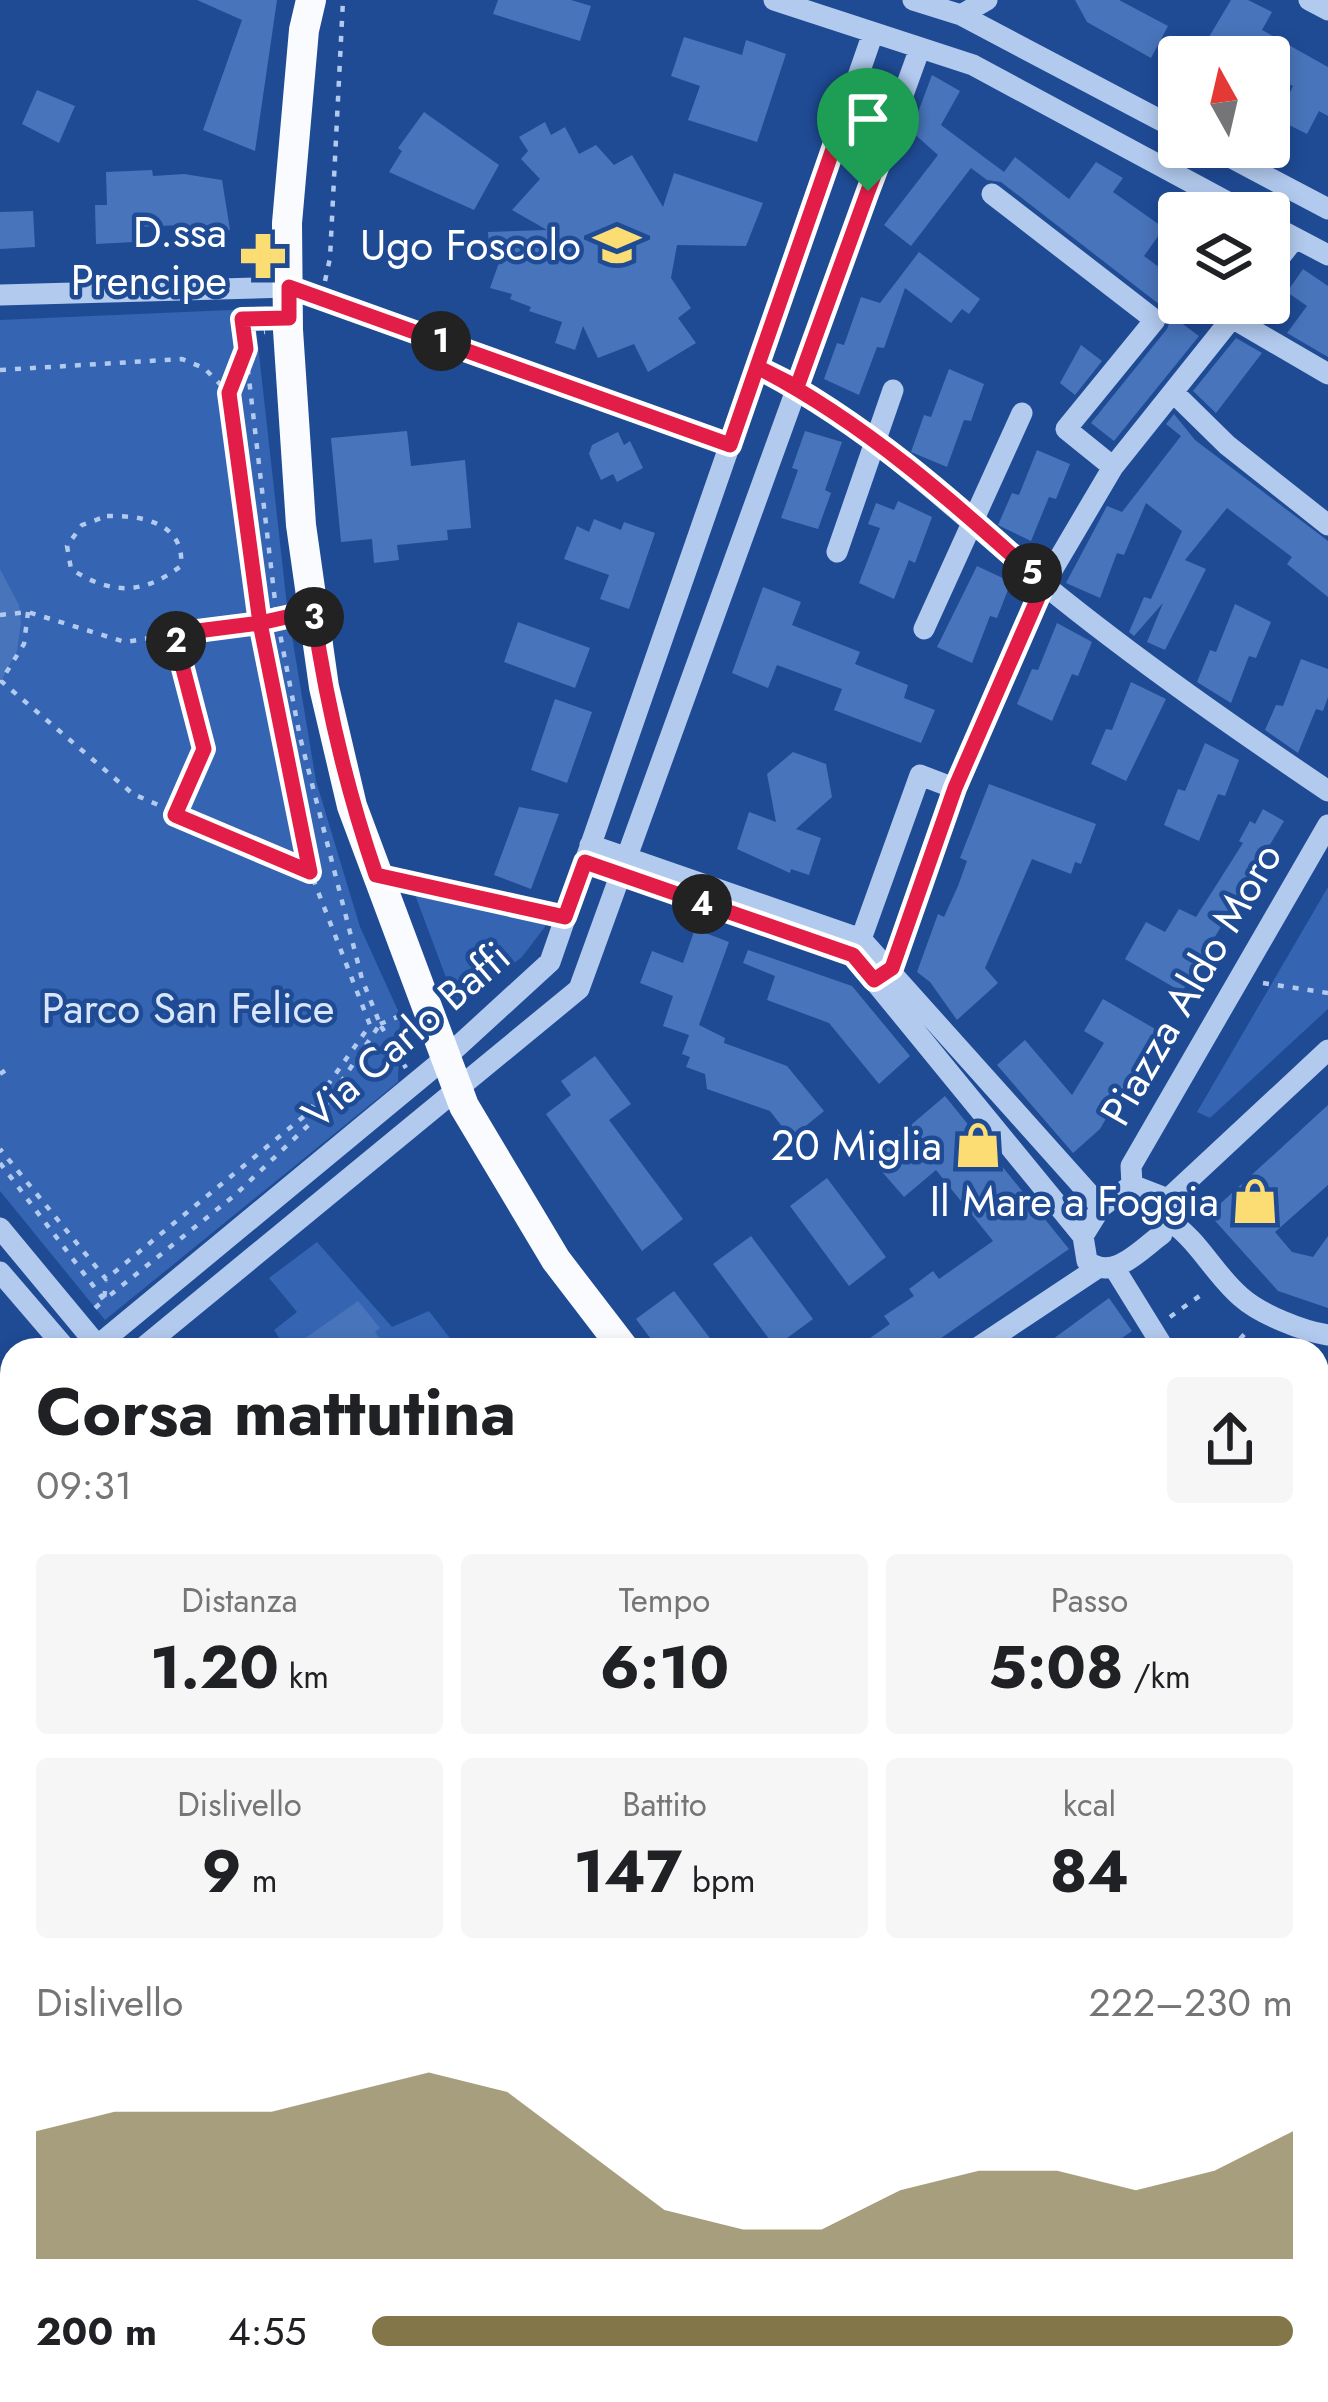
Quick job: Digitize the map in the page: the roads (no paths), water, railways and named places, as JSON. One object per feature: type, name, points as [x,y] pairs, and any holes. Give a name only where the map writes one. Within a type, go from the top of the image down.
[{"type":"main road","points":[[311,0],[304,30],[286,223],[301,525],[324,686],[352,806],[444,1059],[556,1260],[616,1338]]},
{"type":"street","points":[[774,0],[985,71],[1209,192]]},
{"type":"street","points":[[913,0],[961,15],[1158,119]]},
{"type":"street","points":[[961,15],[987,0]]},
{"type":"street","points":[[1309,0],[1328,10]]},
{"type":"street","name":"Via Carlo Baffi","points":[[106,1338],[444,1059],[550,962],[873,33]]},
{"type":"street","points":[[985,71],[1001,36]]},
{"type":"street","name":"Via Carlo Baffi","points":[[155,1338],[578,989],[920,48]]},
{"type":"street","points":[[834,146],[879,162]]},
{"type":"street","points":[[1251,168],[1328,209]]},
{"type":"street","points":[[992,194],[1155,320],[1066,429],[1113,467]]},
{"type":"street","points":[[1290,236],[1328,255]]},
{"type":"street","points":[[1290,243],[1294,238]]},
{"type":"street","points":[[0,296],[289,302],[320,298],[730,445]]},
{"type":"street","points":[[883,974],[955,788],[1044,584],[1113,467],[1228,324]]},
{"type":"street","points":[[1257,324],[1328,374]]},
{"type":"street","points":[[757,367],[797,387],[875,443],[1175,688],[1328,790]]},
{"type":"street","points":[[837,551],[893,390]]},
{"type":"street","points":[[1174,393],[1227,445],[1328,525]]},
{"type":"street","points":[[924,629],[1022,413]]},
{"type":"street","points":[[709,506],[748,522]]},
{"type":"street","points":[[668,622],[707,635]]},
{"type":"street","points":[[861,939],[920,775],[955,788]]},
{"type":"street","name":"Piazza Aldo Moro","points":[[1132,1185],[1131,1166],[1328,825]]},
{"type":"street","points":[[588,854],[861,939],[1083,1236],[1087,1261],[1106,1269],[1156,1338]]},
{"type":"street","points":[[623,866],[853,955],[883,974],[1101,1207]]},
{"type":"street","points":[[994,1338],[1162,1234],[1168,1210],[1328,1049]]},
{"type":"street","name":"Piazza Aldo Moro","points":[[1083,1236],[1101,1207],[1132,1185]]},
{"type":"street","name":"Piazza Aldo Moro","points":[[1132,1185],[1168,1210]]},
{"type":"street","points":[[1168,1210],[1242,1298],[1314,1333],[1328,1335]]},
{"type":"street","points":[[3,1239],[86,1338]]},
{"type":"street","points":[[0,1272],[57,1338]]},
{"type":"street","points":[[135,1314],[145,1338]]},
{"type":"place","name":"Ugo Foscolo","points":[[617,245]]},
{"type":"place","name":"D.ssa Prencipe","points":[[263,256]]},
{"type":"place","name":"20 Miglia","points":[[978,1145]]},
{"type":"place","name":"Il Mare a Foggia","points":[[1255,1201]]},
{"type":"park label","name":"Parco San Felice","points":[[188,1008]]}]
